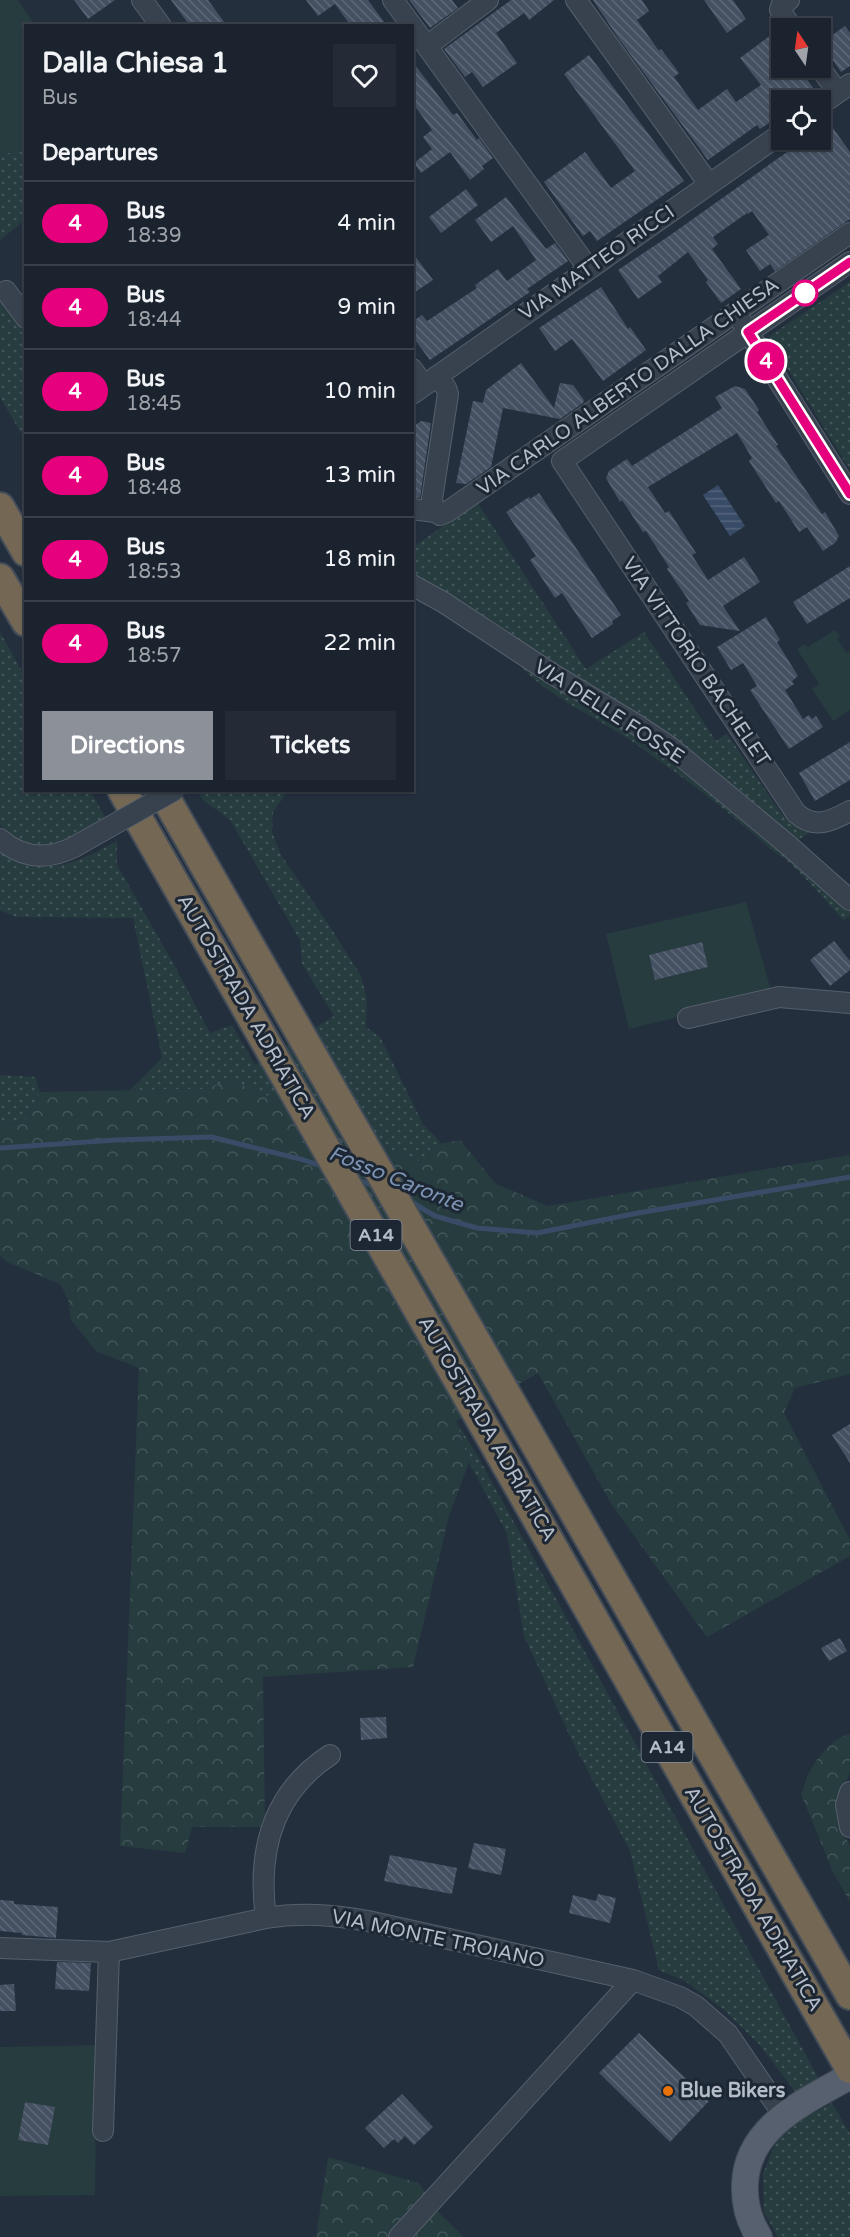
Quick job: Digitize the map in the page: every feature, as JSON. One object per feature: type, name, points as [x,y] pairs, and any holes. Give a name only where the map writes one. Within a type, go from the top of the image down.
[{"type":"highway","points":[[0,507],[24,549]]},
{"type":"highway","points":[[0,578],[24,619]]},
{"type":"highway","name":"AUTOSTRADA ADRIATICA","points":[[123,792],[850,2069]]},
{"type":"highway","name":"AUTOSTRADA ADRIATICA","points":[[162,792],[850,1995]]},
{"type":"main road","points":[[759,2237],[750,2218],[745,2197],[747,2169],[758,2141],[791,2111],[850,2076]]},
{"type":"street","points":[[142,0],[160,24]]},
{"type":"street","points":[[393,0],[411,24]]},
{"type":"street","points":[[427,46],[488,0]]},
{"type":"street","points":[[576,0],[709,184]]},
{"type":"street","points":[[414,29],[589,268]]},
{"type":"street","points":[[831,77],[844,88],[831,97]]},
{"type":"street","name":"VIA MATTEO RICCI","points":[[425,385],[771,141]]},
{"type":"street","name":"VIA CARLO ALBERTO DALLA CHIESA","points":[[414,509],[435,512],[440,515],[447,512],[850,232]]},
{"type":"street","name":"VIA CARLO ALBERTO DALLA CHIESA","points":[[562,461],[850,262]]},
{"type":"street","points":[[6,291],[24,315]]},
{"type":"street","points":[[736,312],[850,494]]},
{"type":"street","points":[[414,371],[425,385],[446,388],[448,394],[432,499],[435,512]]},
{"type":"street","name":"VIA VITTORIO BACHELET","points":[[562,461],[796,813],[803,819],[819,824],[830,822],[850,811]]},
{"type":"street","name":"VIA DELLE FOSSE","points":[[414,586],[443,602],[550,673],[670,747],[781,838],[850,900]]},
{"type":"street","points":[[0,839],[18,851],[39,857],[57,854],[74,847],[171,792]]},
{"type":"street","points":[[688,1018],[779,997],[850,1003]]},
{"type":"street","points":[[266,1918],[262,1889],[265,1857],[274,1822],[288,1795],[300,1779],[312,1767],[330,1755]]},
{"type":"street","points":[[850,1792],[846,1805],[850,1827]]},
{"type":"street","name":"VIA MONTE TROIANO","points":[[0,1948],[109,1952],[266,1918],[293,1914],[333,1915],[633,1980],[680,1997],[713,2020],[791,2111]]},
{"type":"street","points":[[103,2131],[109,1952]]},
{"type":"street","points":[[399,2237],[633,1980]]},
{"type":"green space","points":[[0,0],[18,0],[34,24],[24,24],[24,149],[0,155]]},
{"type":"green space","points":[[24,149],[24,221],[0,240],[0,155]]},
{"type":"green space","points":[[850,282],[850,470],[768,337]]},
{"type":"green space","points":[[0,296],[24,332],[24,438],[0,397]]},
{"type":"green space","points":[[477,502],[586,669],[644,632],[716,741],[727,734],[781,813],[794,826],[811,832],[798,840],[751,804],[414,577],[414,547]]},
{"type":"green space","points":[[835,630],[840,637],[837,639],[846,652],[850,652],[850,710],[833,721],[812,689],[819,684],[797,649],[805,644],[808,647]]},
{"type":"green space","points":[[0,632],[24,675],[24,792],[91,792],[105,817],[63,840],[40,845],[29,844],[10,835],[0,824]]},
{"type":"green space","points":[[512,655],[636,730],[850,907],[850,916],[843,920],[790,863],[752,832],[630,740],[566,702],[535,680]]},
{"type":"green space","points":[[198,792],[287,792],[273,812],[272,832],[281,855],[361,976],[367,999],[366,1027],[380,1037],[423,1124],[441,1143],[433,1145],[423,1163],[231,1080],[204,1089],[130,1090],[162,1058],[133,918],[16,917],[0,910],[0,850],[32,864],[60,865],[73,862],[117,841],[117,865],[210,1033],[232,1025],[255,1065],[334,1016],[302,964],[300,940],[230,820],[203,800]]},
{"type":"green space","points":[[746,902],[772,994],[696,1012],[691,1006],[680,1009],[678,1017],[629,1029],[606,934]],"holes":[[[701,942],[708,967],[655,980],[649,956]]]},
{"type":"green space","points":[[0,1075],[35,1077],[40,1092],[24,1124],[0,1123]]},
{"type":"green space","points":[[231,1080],[422,1163],[433,1145],[460,1140],[496,1184],[548,1206],[850,1155],[850,1374],[795,1388],[784,1413],[850,1540],[850,1556],[707,1637],[612,1505],[538,1373],[456,1421],[469,1462],[449,1516],[413,1667],[263,1677],[265,1827],[192,1827],[185,1853],[120,1846],[139,1368],[96,1351],[71,1320],[68,1299],[60,1284],[7,1262],[0,1256],[0,1123],[24,1124],[40,1092],[204,1089]]},
{"type":"green space","points":[[456,1421],[476,1453],[819,2079],[797,2094],[759,2044],[724,2010],[685,1981],[659,1970],[630,1851],[573,1743],[524,1636],[507,1534],[469,1462]]},
{"type":"green space","points":[[850,1734],[850,1772],[836,1807],[839,1826],[850,1846],[850,1902],[833,1872],[801,1794],[809,1772],[819,1757],[834,1742]]},
{"type":"green space","points":[[97,2045],[95,2195],[0,2196],[0,2047]],"holes":[[[25,2102],[54,2107],[48,2145],[19,2140]]]},
{"type":"green space","points":[[832,2103],[850,2134],[850,2237],[778,2237],[764,2212],[763,2174],[777,2139],[806,2117]]},
{"type":"green space","points":[[328,2157],[419,2183],[438,2212],[464,2237],[316,2237]]},
{"type":"water","points":[[718,485],[745,526],[730,536],[703,495]]},
{"type":"building","points":[[74,0],[115,0],[88,19]]},
{"type":"building","points":[[171,0],[208,0],[226,24],[189,24]]},
{"type":"building","points":[[306,0],[368,0],[386,24],[350,24],[335,4],[318,16]]},
{"type":"building","points":[[409,0],[452,0],[458,8],[430,28]]},
{"type":"building","points":[[511,0],[554,0],[529,20],[524,13],[496,33],[517,63],[483,87],[472,72],[465,77],[444,49]]},
{"type":"building","points":[[593,0],[642,0],[649,11],[637,20],[659,51],[661,49],[679,73],[674,77],[698,110],[727,89],[736,102],[761,85],[740,58],[771,35],[771,78],[806,78],[814,89],[771,90],[771,122],[760,129],[757,125],[708,160]]},
{"type":"building","points":[[704,0],[733,0],[746,19],[727,33]]},
{"type":"building","points":[[845,26],[850,33],[850,66],[841,72],[831,58],[831,36]]},
{"type":"building","points":[[589,55],[684,181],[597,241],[590,231],[583,236],[544,182],[585,152],[611,188],[635,171],[564,74]]},
{"type":"building","points":[[414,64],[453,115],[457,113],[493,158],[482,166],[484,169],[470,180],[450,152],[421,173],[414,163],[432,149],[423,137],[432,130],[414,105]]},
{"type":"building","points":[[831,125],[850,152],[850,219],[775,271],[770,264],[760,271],[746,250],[769,235],[752,211],[713,237],[718,244],[712,249],[741,289],[721,303],[688,252],[658,276],[662,282],[638,299],[618,270],[790,150],[831,150]]},
{"type":"building","points":[[466,189],[478,205],[441,233],[429,217]]},
{"type":"building","points":[[506,197],[546,249],[555,243],[568,261],[527,289],[530,292],[430,360],[414,339],[414,321],[422,315],[427,321],[477,288],[475,285],[498,269],[507,281],[536,260],[513,226],[491,242],[475,220]]},
{"type":"building","points":[[414,255],[433,280],[414,293]]},
{"type":"building","points":[[601,287],[628,329],[630,327],[646,350],[603,381],[572,339],[555,351],[539,328]]},
{"type":"building","points":[[521,363],[554,408],[560,383],[573,385],[584,400],[583,403],[560,419],[503,408],[491,467],[466,484],[456,483],[473,401],[483,403],[486,390]]},
{"type":"building","points":[[735,386],[745,389],[759,410],[757,412],[778,445],[776,446],[822,514],[825,512],[839,536],[835,543],[823,551],[807,527],[799,532],[779,501],[776,503],[749,461],[752,458],[737,433],[648,487],[665,513],[669,511],[696,553],[692,555],[708,580],[744,557],[760,582],[723,606],[740,631],[700,625],[686,603],[689,601],[667,569],[669,567],[646,531],[643,532],[622,500],[620,502],[606,478],[609,471],[627,459],[632,466],[722,408],[715,397]]},
{"type":"building","points":[[421,421],[431,423],[420,498],[414,497],[414,426]]},
{"type":"building","points":[[539,493],[621,615],[612,621],[613,624],[592,638],[562,593],[555,598],[530,560],[536,556],[506,512]]},
{"type":"building","points":[[850,566],[850,598],[807,624],[793,602]]},
{"type":"building","points":[[766,617],[780,640],[777,642],[798,676],[792,681],[794,684],[785,690],[803,719],[809,715],[812,719],[816,716],[823,727],[789,749],[750,690],[757,686],[743,663],[731,670],[717,647]]},
{"type":"building","points":[[850,742],[850,780],[815,801],[799,773]]},
{"type":"building","points":[[834,941],[850,961],[850,970],[830,986],[810,960]]},
{"type":"building","points":[[702,942],[708,967],[655,980],[649,955]]},
{"type":"building","points":[[850,1424],[850,1463],[832,1435]]},
{"type":"building","points":[[840,1638],[847,1651],[829,1661],[821,1648]]},
{"type":"building","points":[[386,1717],[387,1738],[361,1740],[360,1718]]},
{"type":"building","points":[[474,1843],[506,1849],[501,1875],[468,1868]]},
{"type":"building","points":[[390,1855],[457,1868],[452,1894],[384,1881]]},
{"type":"building","points":[[598,1894],[616,1898],[610,1923],[569,1913],[573,1895],[596,1901]]},
{"type":"building","points":[[0,1900],[14,1901],[14,1904],[58,1907],[56,1938],[0,1931]]},
{"type":"building","points":[[57,1962],[91,1963],[89,1991],[55,1989]]},
{"type":"building","points":[[14,1984],[16,2011],[0,2011],[0,1985]]},
{"type":"building","points":[[639,2033],[709,2101],[670,2142],[599,2073]]},
{"type":"building","points":[[402,2094],[433,2127],[414,2145],[405,2136],[398,2143],[394,2139],[384,2148],[365,2128]]},
{"type":"building","points":[[25,2102],[55,2107],[48,2145],[18,2140]]},
{"type":"waterway","name":"Fosso Caronte","points":[[0,1148],[116,1140],[211,1137],[324,1167]]},
{"type":"waterway","name":"Fosso Caronte","points":[[408,1200],[435,1216],[477,1228],[537,1233],[638,1213],[850,1177]]},
{"type":"waterway","name":"Fosso Caronte","points":[[355,1179],[377,1187]]},
{"type":"bus line","name":"4","points":[[850,262],[748,332],[850,494]]},
{"type":"place","name":"Blue Bikers","points":[[668,2091]]}]
